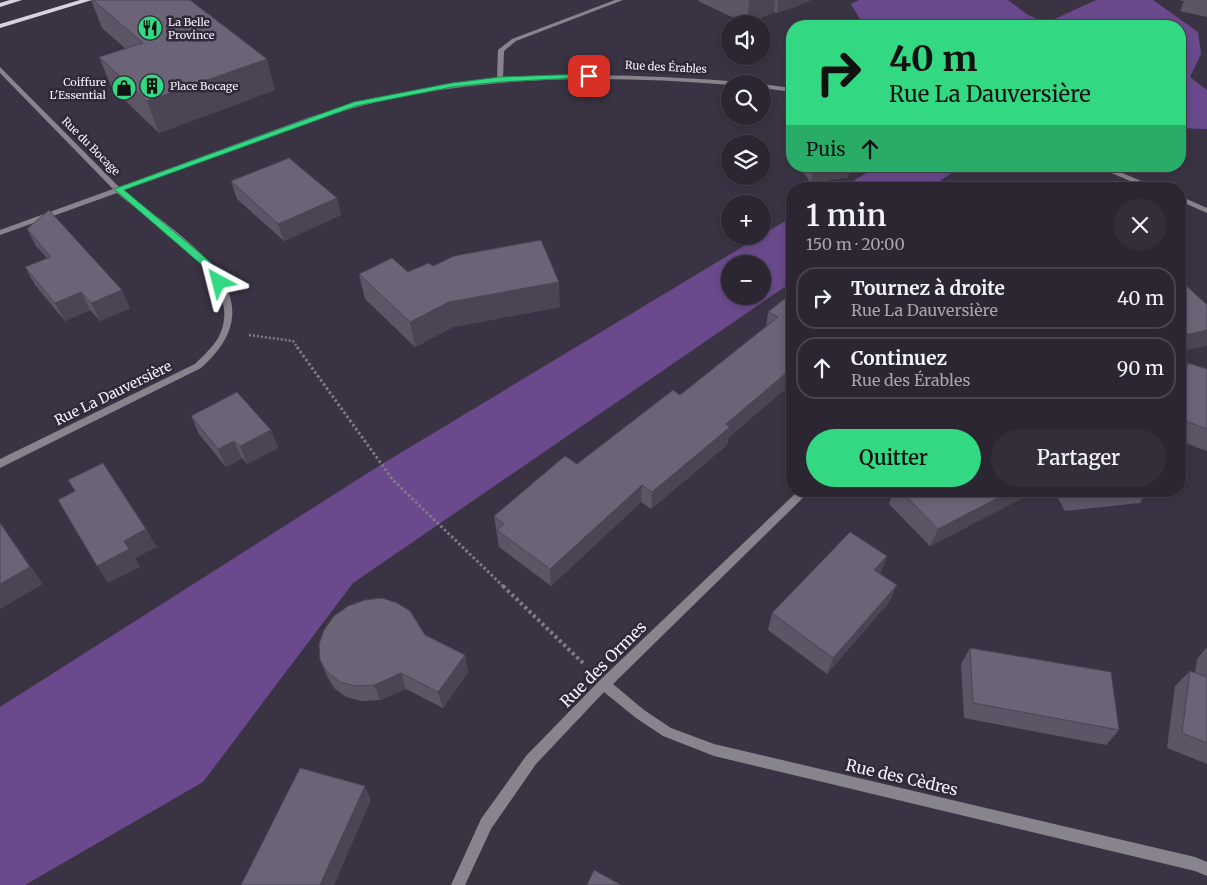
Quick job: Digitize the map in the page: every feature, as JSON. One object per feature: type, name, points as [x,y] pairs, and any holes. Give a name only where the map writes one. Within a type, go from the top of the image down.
[{"type":"main road","points":[[0,5],[18,0]]},
{"type":"main road","points":[[0,26],[88,0]]},
{"type":"street","points":[[0,234],[118,189],[354,104],[406,93],[500,79],[501,50],[514,40],[620,0]]},
{"type":"street","name":"Rue du Bocage","points":[[0,69],[118,189],[205,263],[226,296],[230,316],[226,332]]},
{"type":"street","name":"Rue des Érables","points":[[500,79],[598,76],[721,82]]},
{"type":"street","points":[[771,87],[786,89]]},
{"type":"street","points":[[1114,172],[1139,182]]},
{"type":"street","points":[[1186,201],[1207,211]]},
{"type":"street","name":"Rue La Dauversière","points":[[0,464],[198,366],[216,351],[226,332]]},
{"type":"street","name":"Rue des Ormes","points":[[458,885],[486,824],[531,760],[604,684],[799,497]]},
{"type":"street","name":"Rue des Cèdres","points":[[604,684],[667,732],[714,750],[1195,864],[1207,869]]},
{"type":"path","points":[[226,332],[293,341],[393,480],[604,684]]},
{"type":"shaded area","points":[[859,0],[1008,0],[1028,15],[1039,20],[860,20],[851,4]]},
{"type":"shaded area","points":[[1096,0],[1153,0],[1181,20],[1053,20]]},
{"type":"shaded area","points":[[1186,23],[1198,32],[1201,54],[1190,77],[1207,90],[1207,129],[1186,128]]},
{"type":"shaded area","points":[[868,172],[953,172],[939,182],[852,182]]},
{"type":"shaded area","points":[[786,221],[786,286],[771,296],[771,255],[729,255],[746,245],[771,245],[771,230]]},
{"type":"shaded area","points":[[721,260],[721,305],[758,305],[353,583],[203,782],[25,885],[0,885],[0,707],[382,464]]},
{"type":"building","points":[[93,0],[190,0],[267,59],[147,101],[99,57],[143,43]]},
{"type":"building","points":[[289,158],[337,198],[278,224],[231,181]]},
{"type":"building","points":[[49,210],[122,290],[91,303],[81,292],[55,303],[25,267],[51,257],[27,229]]},
{"type":"building","points":[[541,240],[559,282],[449,302],[410,322],[359,274],[392,258],[408,272],[429,263],[433,266],[454,256]]},
{"type":"building","points":[[1186,286],[1207,305],[1207,330],[1186,335]]},
{"type":"building","points":[[786,298],[786,373],[726,424],[730,427],[652,492],[642,485],[550,569],[497,530],[504,524],[494,516],[565,456],[577,464],[673,390],[680,395],[778,317],[768,312]]},
{"type":"building","points":[[1188,363],[1207,369],[1207,429],[1186,421],[1186,370]]},
{"type":"building","points":[[237,392],[271,430],[240,446],[234,441],[218,449],[191,416]]},
{"type":"building","points":[[103,463],[146,529],[124,541],[129,549],[97,566],[58,500],[75,491],[68,480]]},
{"type":"building","points":[[907,497],[999,497],[938,529]]},
{"type":"building","points":[[0,523],[30,567],[0,584]]},
{"type":"building","points":[[850,532],[887,556],[874,570],[897,585],[833,658],[772,613]]},
{"type":"building","points":[[382,598],[397,603],[410,611],[425,635],[465,655],[438,692],[401,673],[374,685],[356,686],[340,682],[327,672],[320,660],[319,644],[324,630],[334,616],[348,606],[365,600]]},
{"type":"building","points":[[970,648],[1111,672],[1119,730],[973,703]]},
{"type":"building","points":[[1190,671],[1207,677],[1207,743],[1182,733]]},
{"type":"building","points":[[300,768],[365,786],[320,885],[241,885]]},
{"type":"building","points":[[594,870],[621,885],[587,885]]},
{"type":"place","name":"La Belle Province","points":[[150,28]]},
{"type":"place","name":"Place Bocage","points":[[152,86]]},
{"type":"place","name":"Coiffure L'Essential","points":[[124,88]]},
{"type":"route","points":[[219,282],[205,263],[118,189],[354,104],[452,85],[500,79],[589,76]]}]
